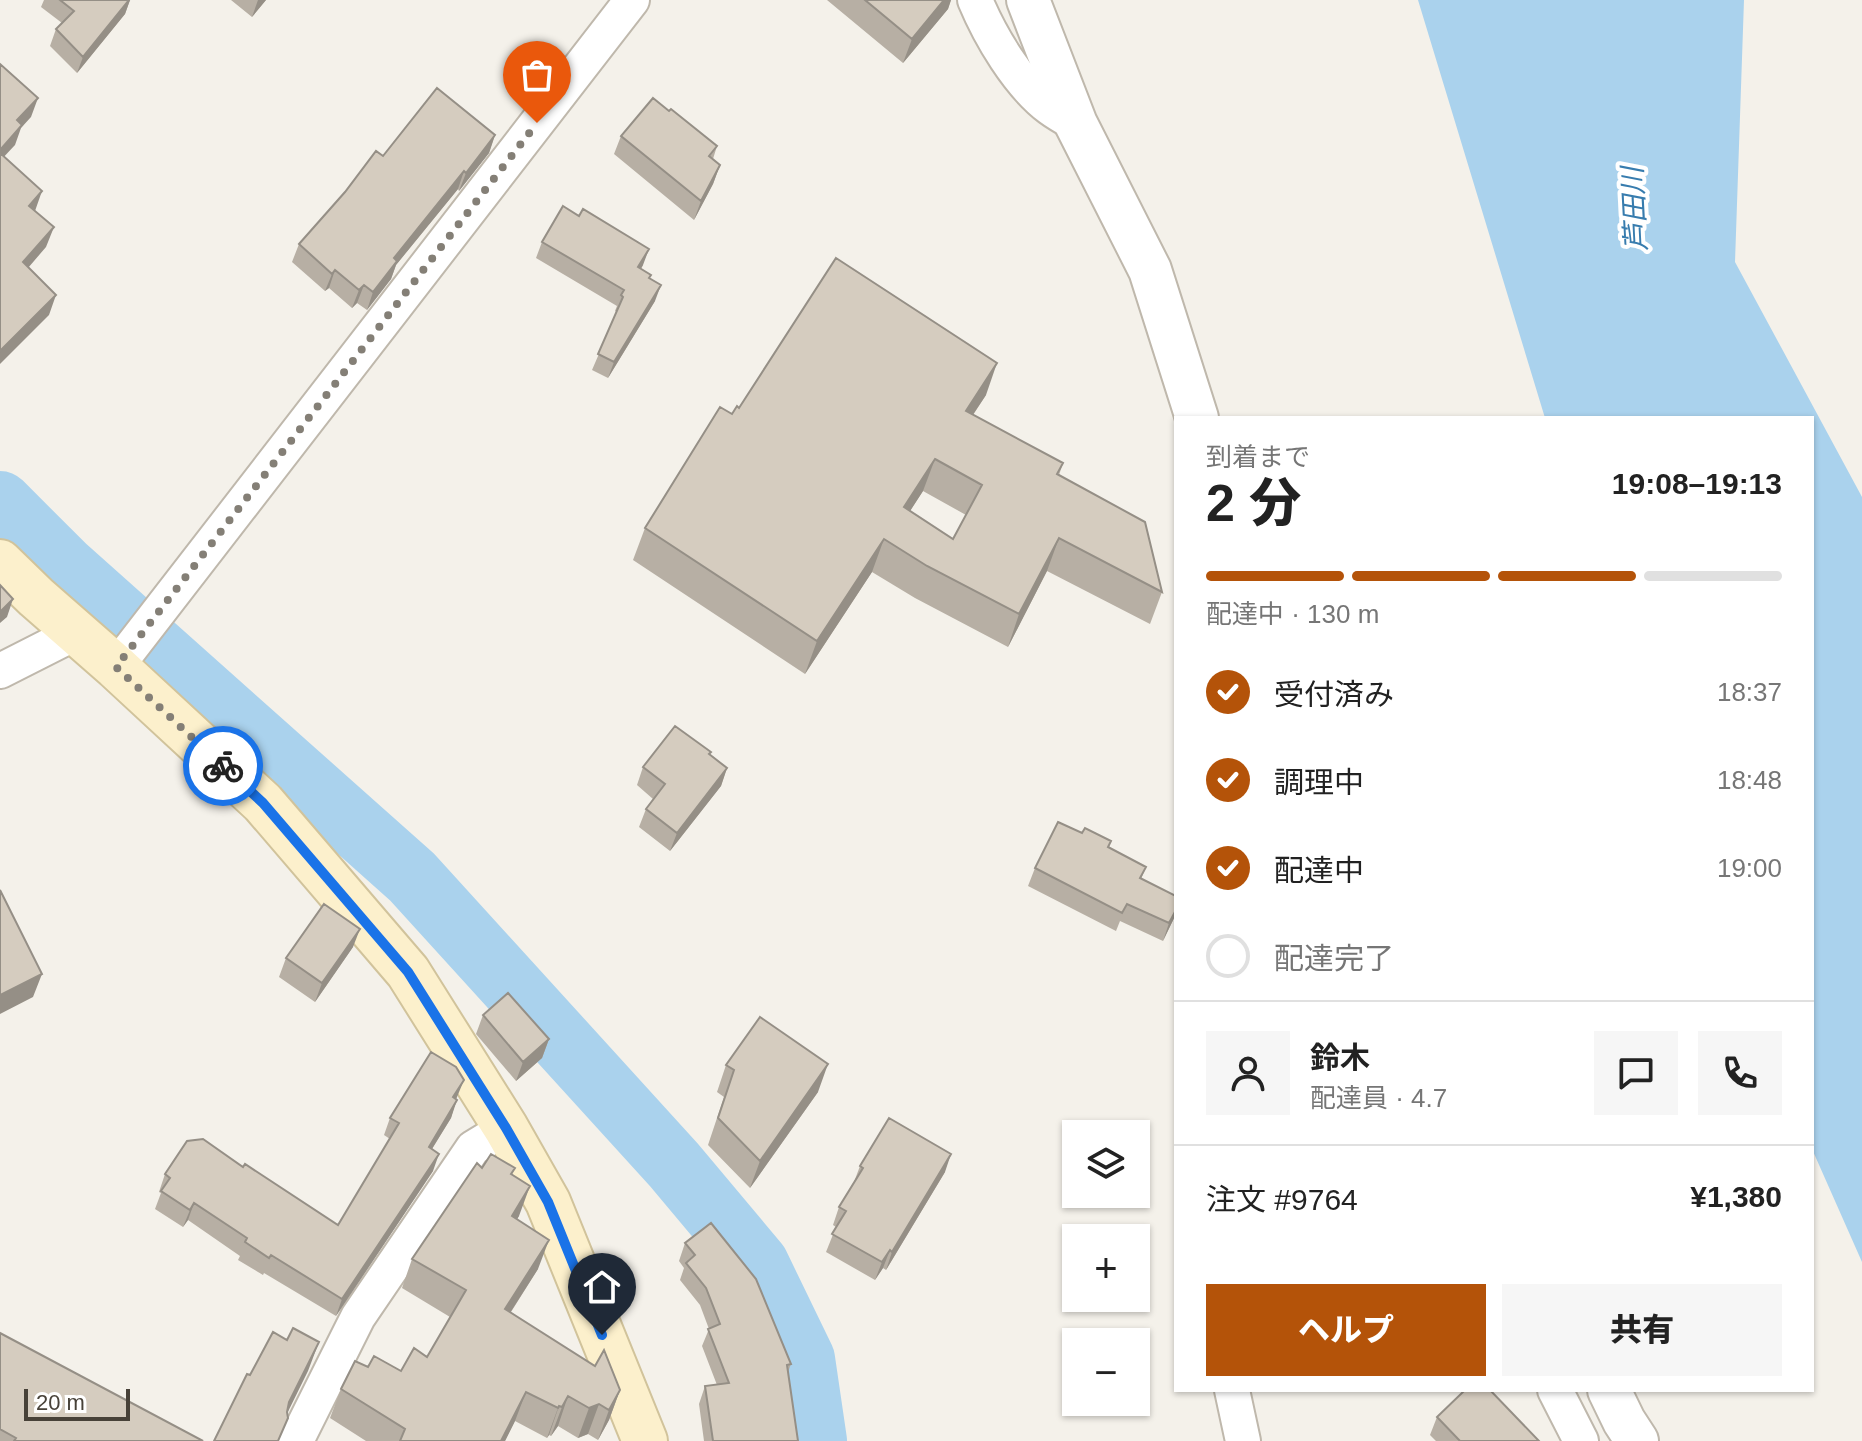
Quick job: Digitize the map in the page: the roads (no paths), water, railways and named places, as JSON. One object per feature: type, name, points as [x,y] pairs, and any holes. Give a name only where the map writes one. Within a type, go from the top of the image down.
[{"type":"main road","points":[[0,562],[263,803],[408,972],[506,1128],[548,1202],[645,1441]]},
{"type":"street","points":[[116,667],[632,0]]},
{"type":"street","points":[[975,0],[985,24],[1021,78],[1048,107],[1076,124]]},
{"type":"street","points":[[1028,0],[1076,124],[1150,270],[1196,416]]},
{"type":"street","points":[[0,671],[77,632]]},
{"type":"street","points":[[296,1441],[358,1317],[473,1148],[506,1128]]},
{"type":"street","points":[[1232,1392],[1243,1441]]},
{"type":"street","points":[[1556,1392],[1581,1441]]},
{"type":"street","points":[[1610,1392],[1637,1441]]},
{"type":"water","name":"芦田川","points":[[1418,0],[1744,0],[1735,262],[1862,497],[1862,1262],[1814,1154],[1814,416],[1544,416]]},
{"type":"waterway","points":[[0,503],[64,567],[412,877],[674,1165],[757,1264],[803,1359],[815,1441]]}]
